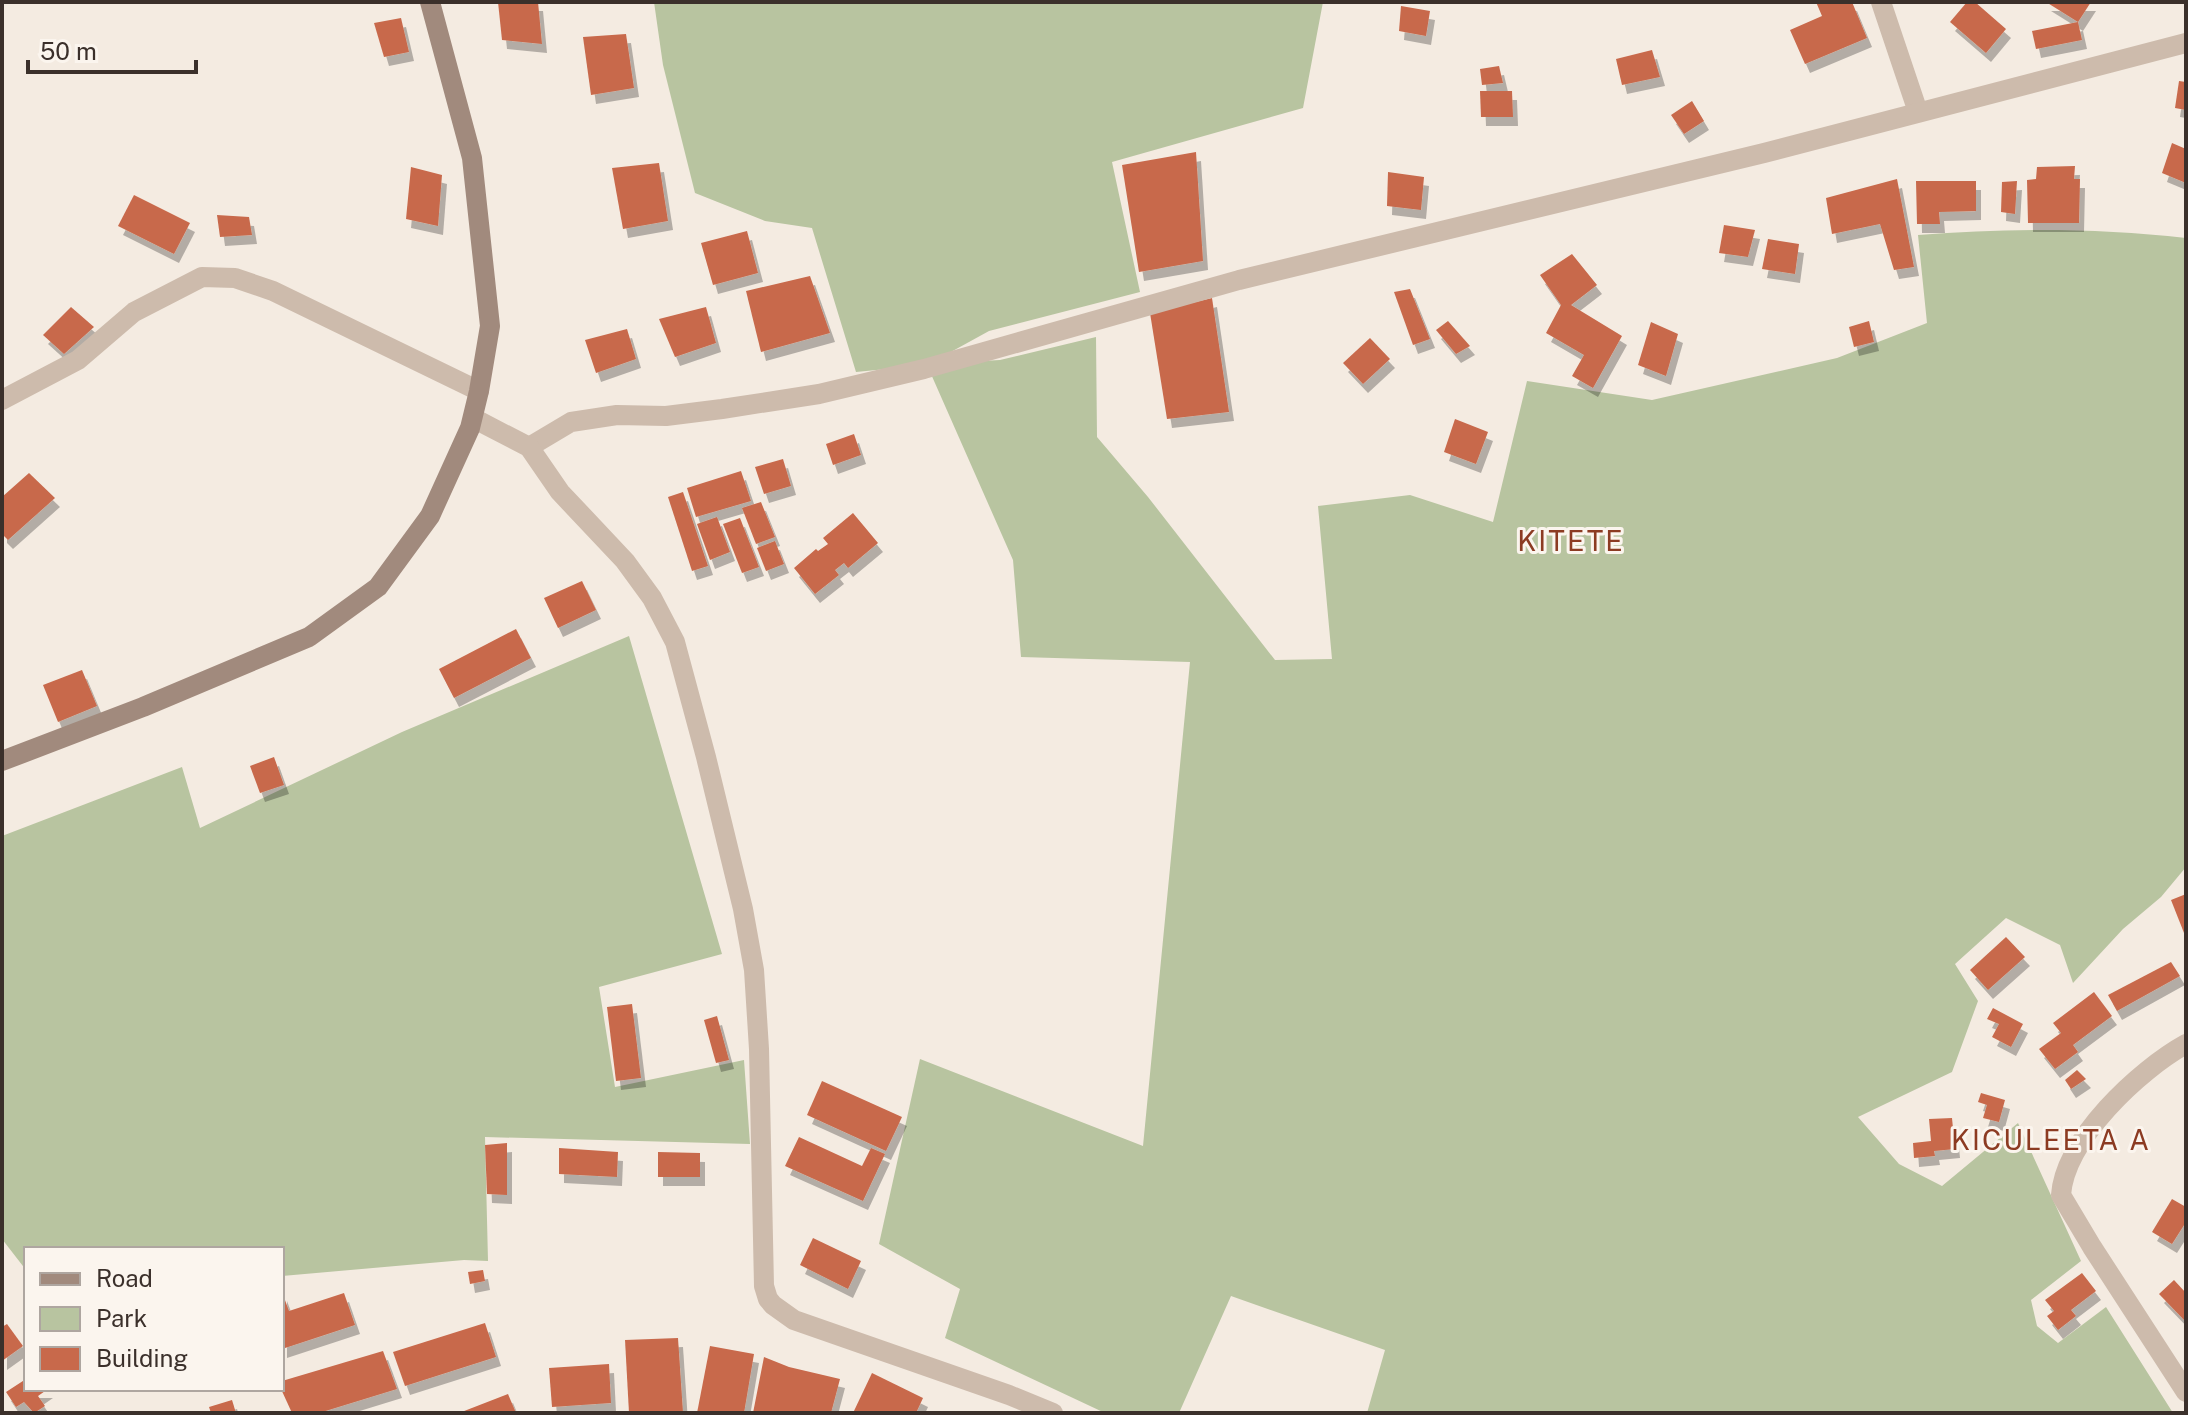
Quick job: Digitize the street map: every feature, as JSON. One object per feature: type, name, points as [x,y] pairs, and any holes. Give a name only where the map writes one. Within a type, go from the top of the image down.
[{"type":"main road","points":[[2,761],[130,712],[309,637],[378,587],[430,516],[466,441],[479,391],[490,326],[472,158],[430,2]]},
{"type":"street","points":[[1881,2],[1918,112]]},
{"type":"street","points":[[529,447],[571,422],[617,415],[666,416],[834,390],[938,365],[1239,280],[1764,153],[2186,43]]},
{"type":"street","points":[[2,400],[78,360],[134,312],[202,277],[235,278],[273,291],[479,391]]},
{"type":"street","points":[[473,418],[529,447],[560,492],[625,561],[652,598],[675,642],[743,909],[754,970],[759,1049],[764,1286],[768,1299],[794,1320],[1053,1413]]},
{"type":"street","points":[[2186,1044],[2138,1076],[2104,1111],[2066,1171],[2061,1195],[2186,1392]]},
{"type":"green space","points":[[654,2],[1323,2],[1303,108],[1112,162],[1140,292],[989,331],[929,364],[1000,360],[1096,337],[1097,437],[1148,497],[1275,660],[1332,659],[1318,506],[1410,495],[1493,522],[1527,381],[1652,400],[1837,358],[1927,323],[1918,235],[2052,230],[2186,238],[2186,867],[2161,897],[2123,929],[2073,983],[2060,945],[2006,918],[1955,964],[1978,1001],[1952,1072],[1858,1117],[1899,1164],[1942,1186],[2018,1123],[2081,1261],[2031,1300],[2037,1326],[2058,1343],[2106,1307],[2173,1413],[1367,1413],[1385,1350],[1231,1296],[1179,1413],[1105,1413],[945,1338],[960,1289],[879,1244],[920,1059],[1143,1146],[1190,662],[1021,657],[1013,560],[927,365],[856,372],[812,228],[765,221],[695,193],[663,65]]},
{"type":"green space","points":[[629,636],[722,954],[599,987],[615,1087],[744,1060],[750,1144],[485,1137],[488,1261],[464,1260],[284,1276],[284,1247],[24,1247],[24,1267],[2,1239],[2,836],[182,767],[200,828],[402,732]]},
{"type":"building","points":[[498,2],[538,2],[542,44],[502,40]]},
{"type":"building","points":[[1816,2],[1852,2],[1867,38],[1805,64],[1790,30],[1822,16]]},
{"type":"building","points":[[1967,2],[1975,2],[2006,29],[1986,53],[1950,22]]},
{"type":"building","points":[[2046,2],[2091,2],[2078,22]]},
{"type":"building","points":[[1401,6],[1430,11],[1426,36],[1399,31]]},
{"type":"building","points":[[401,18],[409,52],[384,57],[374,23]]},
{"type":"building","points":[[2078,22],[2082,40],[2036,49],[2032,31]]},
{"type":"building","points":[[626,34],[634,88],[591,95],[583,37]]},
{"type":"building","points":[[1652,50],[1660,77],[1622,85],[1616,59]]},
{"type":"building","points":[[1499,66],[1503,83],[1482,85],[1480,69]]},
{"type":"building","points":[[2179,81],[2186,82],[2186,110],[2175,108]]},
{"type":"building","points":[[1480,91],[1512,91],[1513,117],[1481,117]]},
{"type":"building","points":[[1692,101],[1704,121],[1684,134],[1671,115]]},
{"type":"building","points":[[2172,143],[2186,149],[2186,183],[2162,173]]},
{"type":"building","points":[[1196,152],[1203,261],[1139,272],[1122,165]]},
{"type":"building","points":[[659,163],[668,221],[623,229],[612,168]]},
{"type":"building","points":[[2075,166],[2074,179],[2080,179],[2079,223],[2028,223],[2027,180],[2036,179],[2037,167]]},
{"type":"building","points":[[411,167],[442,175],[438,226],[406,219]]},
{"type":"building","points":[[1388,172],[1424,177],[1421,210],[1387,206]]},
{"type":"building","points":[[1897,179],[1914,267],[1894,270],[1880,224],[1832,234],[1826,198]]},
{"type":"building","points":[[1916,181],[1976,181],[1976,211],[1939,212],[1940,224],[1917,224]]},
{"type":"building","points":[[2017,181],[2015,214],[2001,212],[2002,182]]},
{"type":"building","points":[[134,195],[190,223],[174,254],[118,226]]},
{"type":"building","points":[[217,215],[249,217],[252,235],[220,237]]},
{"type":"building","points":[[1724,225],[1755,230],[1748,257],[1719,253]]},
{"type":"building","points":[[747,231],[758,273],[713,285],[701,243]]},
{"type":"building","points":[[1768,239],[1799,244],[1795,274],[1762,269]]},
{"type":"building","points":[[1572,254],[1597,285],[1571,305],[1622,336],[1593,388],[1572,376],[1584,355],[1546,333],[1561,305],[1540,275]]},
{"type":"building","points":[[810,276],[830,333],[761,352],[746,291]]},
{"type":"building","points":[[1410,289],[1430,339],[1413,345],[1394,292]]},
{"type":"building","points":[[1212,298],[1229,412],[1167,419],[1150,313]]},
{"type":"building","points":[[71,307],[94,327],[64,354],[43,335]]},
{"type":"building","points":[[706,307],[716,343],[675,357],[659,319]]},
{"type":"building","points":[[1448,321],[1470,346],[1456,354],[1436,330]]},
{"type":"building","points":[[1869,321],[1874,342],[1854,347],[1849,327]]},
{"type":"building","points":[[1651,322],[1678,334],[1666,376],[1638,365]]},
{"type":"building","points":[[627,329],[636,359],[596,373],[585,340]]},
{"type":"building","points":[[1370,338],[1390,359],[1363,384],[1343,363]]},
{"type":"building","points":[[1455,419],[1488,432],[1476,464],[1444,452]]},
{"type":"building","points":[[854,434],[861,455],[833,465],[826,444]]},
{"type":"building","points":[[783,459],[791,486],[764,494],[755,467]]},
{"type":"building","points":[[741,471],[751,501],[696,517],[687,488]]},
{"type":"building","points":[[29,473],[55,498],[8,540],[2,534],[2,497]]},
{"type":"building","points":[[683,492],[708,566],[692,571],[668,497]]},
{"type":"building","points":[[761,502],[775,537],[756,544],[742,508]]},
{"type":"building","points":[[853,513],[878,543],[848,568],[844,563],[835,570],[839,575],[815,594],[794,568],[816,549],[818,551],[828,544],[823,538]]},
{"type":"building","points":[[717,517],[730,552],[710,560],[697,524]]},
{"type":"building","points":[[740,518],[759,567],[742,573],[723,524]]},
{"type":"building","points":[[775,541],[784,564],[766,571],[757,548]]},
{"type":"building","points":[[582,581],[596,610],[558,628],[544,598]]},
{"type":"building","points":[[516,629],[531,658],[454,698],[439,669]]},
{"type":"building","points":[[82,670],[97,706],[58,722],[43,685]]},
{"type":"building","points":[[274,757],[284,785],[260,793],[250,766]]},
{"type":"building","points":[[2186,894],[2186,938],[2171,900]]},
{"type":"building","points":[[2006,937],[2025,957],[1988,990],[1970,970]]},
{"type":"building","points":[[2171,962],[2180,976],[2117,1011],[2108,995]]},
{"type":"building","points":[[2094,992],[2112,1016],[2073,1045],[2078,1052],[2055,1069],[2039,1049],[2061,1033],[2053,1023]]},
{"type":"building","points":[[632,1004],[641,1078],[616,1081],[607,1007]]},
{"type":"building","points":[[1993,1008],[2023,1024],[2011,1047],[1992,1037],[1999,1024],[1987,1019]]},
{"type":"building","points":[[717,1016],[729,1060],[716,1063],[704,1020]]},
{"type":"building","points":[[2077,1070],[2086,1079],[2071,1089],[2065,1080]]},
{"type":"building","points":[[822,1081],[902,1117],[886,1151],[807,1115]]},
{"type":"building","points":[[1981,1093],[2005,1100],[1999,1122],[1983,1118],[1987,1105],[1978,1102]]},
{"type":"building","points":[[1952,1118],[1955,1149],[1934,1151],[1935,1156],[1914,1158],[1913,1143],[1931,1141],[1929,1119]]},
{"type":"building","points":[[799,1137],[862,1166],[871,1148],[885,1154],[863,1201],[785,1166]]},
{"type":"building","points":[[507,1143],[507,1195],[487,1194],[485,1145]]},
{"type":"building","points":[[559,1148],[618,1152],[617,1177],[559,1174]]},
{"type":"building","points":[[658,1152],[700,1153],[700,1177],[658,1177]]},
{"type":"building","points":[[2172,1199],[2186,1207],[2186,1222],[2172,1244],[2152,1232]]},
{"type":"building","points":[[813,1238],[861,1261],[848,1289],[800,1265]]},
{"type":"building","points":[[483,1270],[485,1281],[470,1284],[468,1272]]},
{"type":"building","points":[[2082,1273],[2096,1291],[2071,1310],[2076,1316],[2058,1330],[2047,1316],[2054,1311],[2045,1300]]},
{"type":"building","points":[[2174,1280],[2186,1293],[2186,1322],[2159,1294]]},
{"type":"building","points":[[344,1293],[355,1325],[284,1348],[284,1297],[289,1311]]},
{"type":"building","points":[[485,1323],[496,1357],[405,1386],[393,1352]]},
{"type":"building","points":[[7,1324],[23,1346],[2,1361],[2,1327]]},
{"type":"building","points":[[678,1338],[683,1413],[629,1413],[625,1340]]},
{"type":"building","points":[[710,1346],[754,1354],[744,1413],[697,1413]]},
{"type":"building","points":[[383,1351],[397,1389],[319,1413],[292,1413],[282,1391],[284,1380]]},
{"type":"building","points":[[764,1357],[789,1367],[840,1379],[831,1413],[753,1413]]},
{"type":"building","points":[[609,1364],[611,1403],[552,1407],[549,1368]]},
{"type":"building","points":[[872,1373],[923,1398],[916,1413],[853,1413]]},
{"type":"building","points":[[24,1380],[24,1391],[45,1391],[38,1396],[45,1406],[34,1413],[24,1402],[16,1407],[6,1392]]},
{"type":"building","points":[[508,1394],[516,1413],[459,1413]]},
{"type":"building","points":[[232,1400],[236,1413],[211,1413],[209,1407]]},
{"type":"district","name":"KITETE","points":[[1571,540]]},
{"type":"district","name":"KICULEETA A","points":[[2051,1139]]}]
